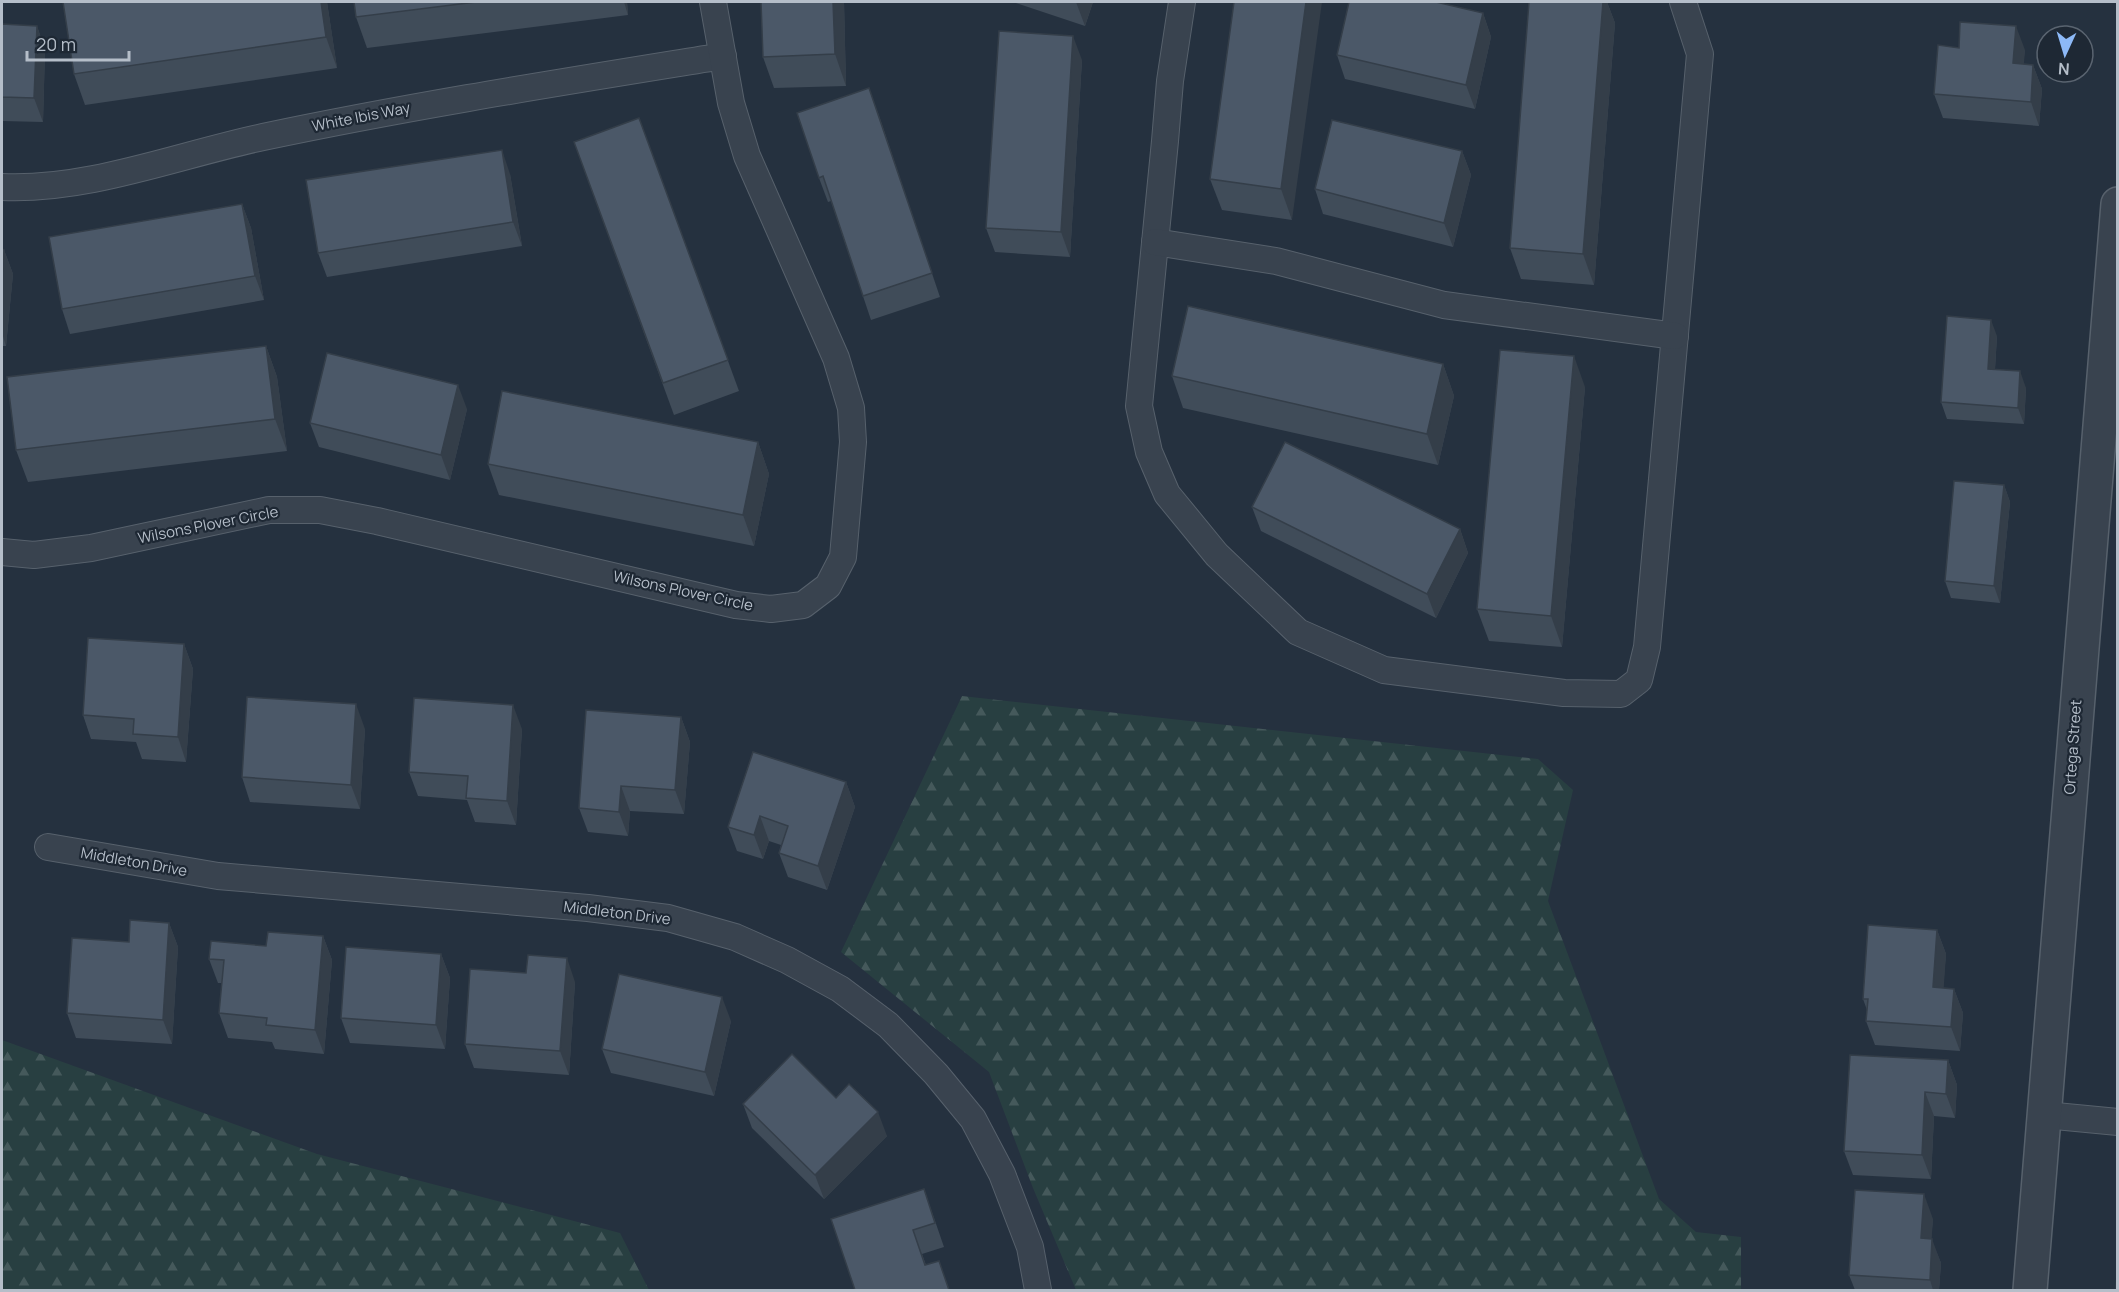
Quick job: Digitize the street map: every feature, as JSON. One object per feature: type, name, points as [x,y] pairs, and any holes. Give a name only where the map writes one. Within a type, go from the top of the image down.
[{"type":"street","name":"Wilsons Plover Circle","points":[[2,552],[34,555],[91,548],[269,510],[320,510],[377,521],[736,605],[771,609],[803,605],[828,586],[843,556],[853,442],[851,408],[836,358],[747,156],[731,104],[713,2]]},
{"type":"street","points":[[1182,2],[1170,81],[1139,406],[1149,452],[1167,494],[1217,555],[1298,632],[1384,670],[1564,693],[1621,694],[1639,680],[1647,646],[1675,336],[1700,54],[1683,2]]},
{"type":"street","name":"White Ibis Way","points":[[2,187],[31,188],[78,182],[261,137],[441,102],[723,56]]},
{"type":"street","name":"Ortega Street","points":[[2030,1290],[2108,439],[2118,204]]},
{"type":"street","points":[[1155,242],[1276,261],[1444,305],[1675,336]]},
{"type":"street","name":"Middleton Drive","points":[[48,847],[218,876],[588,908],[668,918],[735,937],[787,960],[840,989],[888,1025],[936,1074],[973,1119],[1002,1174],[1026,1236],[1038,1290]]},
{"type":"street","points":[[2045,1115],[2118,1122]]},
{"type":"green space","points":[[962,696],[1538,759],[1573,790],[1548,901],[1659,1199],[1696,1232],[1741,1237],[1741,1290],[1076,1290],[1033,1188],[989,1072],[841,952]]},
{"type":"green space","points":[[2,1040],[317,1154],[620,1233],[649,1290],[2,1290]]},
{"type":"building","points":[[63,2],[321,2],[326,37],[74,74]]},
{"type":"building","points":[[354,2],[476,2],[356,17]]},
{"type":"building","points":[[761,2],[833,2],[835,54],[763,57]]},
{"type":"building","points":[[1234,2],[1306,2],[1281,189],[1210,179]]},
{"type":"building","points":[[1349,2],[1436,2],[1483,13],[1466,85],[1337,55]]},
{"type":"building","points":[[1529,2],[1603,2],[1583,254],[1510,248]]},
{"type":"building","points":[[1960,22],[2016,26],[2013,63],[2033,65],[2031,102],[1934,94],[1938,45],[1959,48]]},
{"type":"building","points":[[2,24],[37,26],[34,98],[2,97]]},
{"type":"building","points":[[999,31],[1073,36],[1061,232],[986,228]]},
{"type":"building","points":[[869,88],[932,273],[863,296],[823,176],[819,178],[797,113]]},
{"type":"building","points":[[639,118],[728,360],[663,383],[574,142]]},
{"type":"building","points":[[1332,120],[1462,151],[1444,223],[1315,189]]},
{"type":"building","points":[[502,150],[513,222],[318,253],[306,180]]},
{"type":"building","points":[[242,204],[255,276],[62,309],[49,237]]},
{"type":"building","points":[[2,249],[4,250],[2,275]]},
{"type":"building","points":[[1188,306],[1443,364],[1427,434],[1172,376]]},
{"type":"building","points":[[1947,316],[1991,320],[1988,369],[2020,371],[2018,408],[1941,402]]},
{"type":"building","points":[[266,346],[275,419],[16,450],[7,377]]},
{"type":"building","points":[[1500,350],[1574,356],[1551,616],[1477,609]]},
{"type":"building","points":[[327,353],[458,385],[441,455],[310,423]]},
{"type":"building","points":[[502,391],[758,442],[743,515],[488,464]]},
{"type":"building","points":[[1285,442],[1460,529],[1427,594],[1252,507]]},
{"type":"building","points":[[1954,481],[2004,485],[1994,586],[1945,581]]},
{"type":"building","points":[[88,638],[184,644],[178,737],[133,734],[134,719],[83,715]]},
{"type":"building","points":[[247,697],[356,704],[351,785],[242,777]]},
{"type":"building","points":[[414,698],[513,705],[507,801],[466,798],[468,776],[409,772]]},
{"type":"building","points":[[586,710],[681,717],[675,790],[621,786],[619,812],[579,808]]},
{"type":"building","points":[[753,752],[846,782],[818,866],[779,853],[788,826],[760,816],[754,835],[728,827]]},
{"type":"building","points":[[130,920],[169,923],[163,1020],[67,1013],[72,938],[129,942]]},
{"type":"building","points":[[1868,925],[1937,930],[1933,987],[1954,989],[1951,1027],[1866,1021],[1868,999],[1863,999]]},
{"type":"building","points":[[268,932],[323,936],[315,1030],[266,1025],[267,1018],[219,1013],[224,960],[209,959],[211,941],[266,946]]},
{"type":"building","points":[[346,947],[441,954],[436,1025],[341,1018]]},
{"type":"building","points":[[528,955],[567,958],[560,1051],[465,1044],[470,969],[526,973]]},
{"type":"building","points":[[619,974],[722,997],[705,1072],[602,1049]]},
{"type":"building","points":[[792,1054],[836,1098],[849,1084],[878,1112],[815,1175],[743,1104]]},
{"type":"building","points":[[1850,1055],[1948,1060],[1946,1094],[1925,1092],[1922,1155],[1844,1151]]},
{"type":"building","points":[[924,1189],[935,1223],[913,1230],[925,1265],[939,1261],[949,1290],[855,1290],[831,1219]]},
{"type":"building","points":[[1855,1190],[1924,1194],[1921,1238],[1932,1239],[1930,1280],[1849,1275]]},
{"type":"building","points":[[2118,1263],[2118,1288],[2116,1288]]}]
